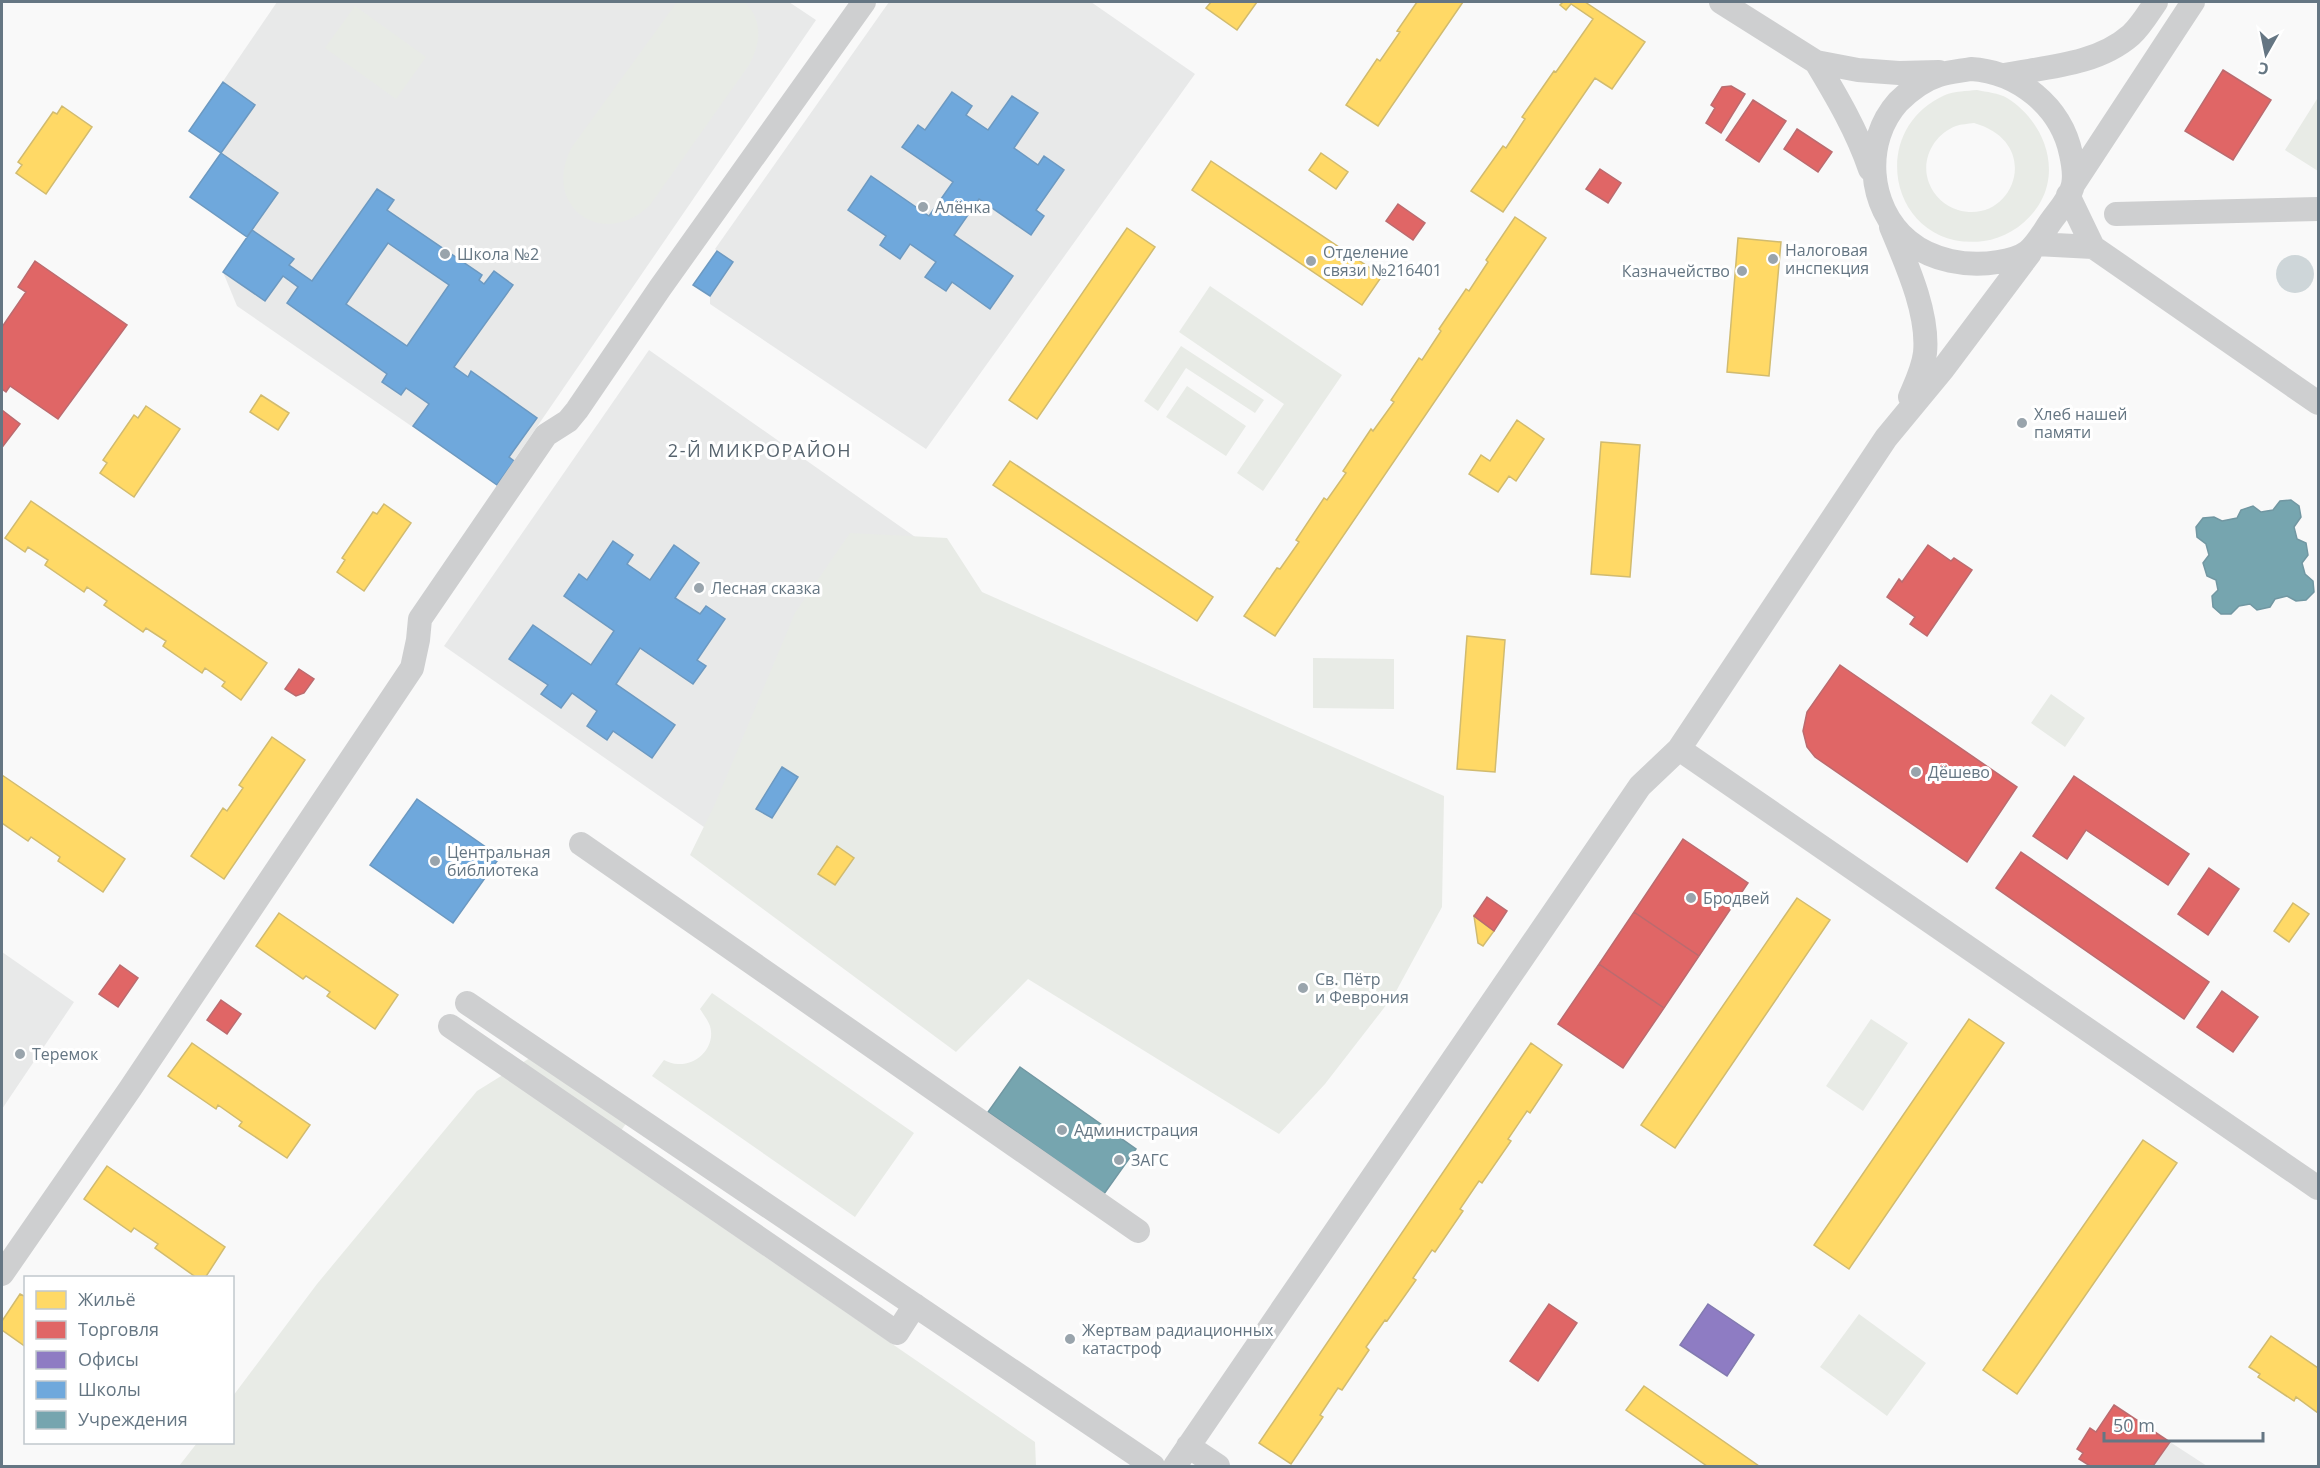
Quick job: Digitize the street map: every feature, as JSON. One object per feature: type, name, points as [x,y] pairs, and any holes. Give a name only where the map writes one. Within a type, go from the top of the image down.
[{"type":"street","points":[[2,1274],[130,1089],[412,668],[420,619],[546,435],[568,421],[577,410],[666,279],[864,2]]},
{"type":"street","points":[[1721,2],[1815,62],[1858,70],[1899,73],[1986,70],[2004,75],[2039,97],[2052,112],[2069,144],[2073,164],[2071,190],[2093,248]]},
{"type":"street","points":[[2004,75],[2079,61],[2109,51],[2132,34],[2156,2]]},
{"type":"street","points":[[1175,1467],[1640,786],[1679,749],[1900,418],[1943,369],[2033,248],[2193,2]]},
{"type":"street","points":[[1815,62],[1846,112],[1862,144],[1886,215],[1909,270],[1925,328],[1925,352],[1921,372],[1900,418]]},
{"type":"street","points":[[1875,183],[1875,148],[1887,116],[1909,91],[1938,75],[1954,72]]},
{"type":"street","points":[[2116,214],[2319,209]]},
{"type":"street","points":[[1886,215],[1907,240],[1935,257],[1967,264],[1999,262],[2033,248],[2093,248],[2319,403]]},
{"type":"street","points":[[1679,749],[2319,1188]]},
{"type":"street","points":[[581,844],[1138,1231]]},
{"type":"street","points":[[467,1003],[1153,1466]]},
{"type":"street","points":[[450,1026],[897,1333],[915,1305]]},
{"type":"street","points":[[1188,1446],[1218,1467]]},
{"type":"shaded area","name":"Школа №2","points":[[277,2],[789,2],[816,20],[497,485],[237,306],[223,272],[247,237],[190,197],[220,153],[189,131]]},
{"type":"shaded area","points":[[677,2],[745,2],[751,9],[757,24],[756,49],[749,65],[650,205],[632,218],[613,224],[596,222],[581,215],[570,203],[564,187],[564,168],[572,147]]},
{"type":"shaded area","name":"Алёнка","points":[[889,2],[1091,2],[1195,74],[926,449],[710,304],[710,296],[693,285],[717,251],[715,249]]},
{"type":"shaded area","points":[[355,6],[426,57],[396,99],[325,48]]},
{"type":"shaded area","points":[[1977,90],[2007,98],[2019,107],[2038,130],[2048,158],[2047,187],[2031,216],[2009,233],[1984,241],[1953,240],[1928,228],[1910,210],[1900,186],[1897,161],[1904,135],[1919,112],[1945,95]],"holes":[[[1974,123],[1996,133],[2009,147],[2015,164],[2013,180],[2006,195],[1994,206],[1977,212],[1958,210],[1944,203],[1934,192],[1927,174],[1928,157],[1935,141],[1948,130],[1962,124]]]},
{"type":"shaded area","points":[[2318,100],[2318,171],[2285,150]]},
{"type":"shaded area","points":[[2295,255],[2308,261],[2314,274],[2308,287],[2295,293],[2282,287],[2276,274],[2282,261]]},
{"type":"shaded area","points":[[1210,286],[1342,375],[1263,491],[1237,473],[1284,404],[1179,332]]},
{"type":"shaded area","points":[[1181,346],[1264,400],[1255,413],[1186,368],[1158,411],[1144,401]]},
{"type":"shaded area","name":"Лесная сказка","points":[[649,350],[938,553],[747,857],[444,646]]},
{"type":"shaded area","points":[[1187,386],[1246,426],[1226,456],[1166,417]]},
{"type":"shaded area","points":[[850,533],[947,538],[982,592],[1444,796],[1442,907],[1394,995],[1325,1084],[1279,1134],[1028,979],[956,1052],[690,855],[715,804],[795,613]]},
{"type":"shaded area","points":[[1313,658],[1394,659],[1394,709],[1313,708]]},
{"type":"shaded area","points":[[2051,694],[2085,718],[2065,747],[2031,723]]},
{"type":"shaded area","name":"Теремок","points":[[2,952],[74,1002],[2,1109]]},
{"type":"shaded area","points":[[712,993],[914,1133],[855,1217],[652,1076],[664,1060],[674,1064],[685,1063],[704,1053],[711,1033],[709,1024],[700,1009]]},
{"type":"shaded area","points":[[1871,1019],[1908,1043],[1863,1111],[1826,1086]]},
{"type":"shaded area","points":[[533,1056],[630,1118],[608,1149],[1035,1442],[1036,1466],[179,1466],[196,1444],[234,1444],[234,1395],[317,1284],[477,1091]]},
{"type":"shaded area","points":[[1859,1314],[1926,1363],[1887,1416],[1820,1367]]},
{"type":"shaded area","points":[[2170,1442],[2207,1466],[2153,1466]]},
{"type":"building: Жильё","points":[[1211,2],[1257,2],[1237,30],[1206,8]]},
{"type":"building: Жильё","points":[[1417,2],[1463,2],[1378,126],[1346,105],[1377,59],[1380,61],[1400,32],[1397,31]]},
{"type":"building: Жильё","points":[[1563,2],[1585,2],[1645,42],[1612,89],[1595,78],[1503,212],[1471,191],[1503,146],[1506,148],[1525,119],[1522,117],[1593,19],[1571,4],[1566,10],[1560,5]]},
{"type":"building: Жильё","points":[[62,106],[92,127],[46,194],[16,173],[22,165],[18,162],[53,112],[57,114]]},
{"type":"building: Жильё","points":[[1321,153],[1348,172],[1336,189],[1309,170]]},
{"type":"building: Жильё","points":[[1211,161],[1382,276],[1362,305],[1192,190]]},
{"type":"building: Жильё","points":[[1515,217],[1546,238],[1275,636],[1244,616],[1277,568],[1280,569],[1299,542],[1296,540],[1324,498],[1327,500],[1346,473],[1343,471],[1371,429],[1373,431],[1394,402],[1391,400],[1419,358],[1422,360],[1441,331],[1439,329],[1466,289],[1469,291],[1488,262],[1486,260]]},
{"type":"building: Жильё","points":[[1127,228],[1155,247],[1037,419],[1009,400]]},
{"type":"building: Жильё","points":[[1738,238],[1781,242],[1769,376],[1727,372]]},
{"type":"building: Жильё","points":[[261,395],[289,413],[278,430],[250,412]]},
{"type":"building: Жильё","points":[[146,406],[180,429],[134,497],[100,473],[107,463],[103,460],[134,415],[138,418]]},
{"type":"building: Жильё","points":[[1517,420],[1544,439],[1516,481],[1509,476],[1498,492],[1469,474],[1481,455],[1490,461]]},
{"type":"building: Жильё","points":[[1601,442],[1640,445],[1630,577],[1591,574]]},
{"type":"building: Жильё","points":[[1010,461],[1213,597],[1197,621],[993,485]]},
{"type":"building: Жильё","points":[[31,501],[267,663],[241,700],[222,686],[225,682],[205,668],[202,673],[163,646],[166,641],[146,628],[143,632],[104,605],[107,601],[87,587],[84,592],[45,565],[48,560],[28,547],[25,552],[5,538]]},
{"type":"building: Жильё","points":[[384,504],[411,523],[364,591],[337,572],[345,560],[342,558],[373,512],[377,514]]},
{"type":"building: Жильё","points":[[1467,636],[1505,640],[1495,772],[1457,769]]},
{"type":"building: Жильё","points":[[272,737],[305,760],[224,879],[191,856],[223,808],[227,811],[243,788],[239,785]]},
{"type":"building: Жильё","points":[[2,775],[125,859],[103,892],[58,861],[60,857],[31,837],[28,841],[2,823]]},
{"type":"building: Жильё","points":[[837,846],[854,858],[835,885],[818,874]]},
{"type":"building: Жильё","points":[[1797,898],[1830,920],[1675,1148],[1641,1125]]},
{"type":"building: Жильё","points":[[2293,903],[2309,914],[2289,942],[2274,931]]},
{"type":"building: Жильё","points":[[279,913],[398,995],[375,1029],[327,996],[330,992],[306,976],[303,979],[256,946]]},
{"type":"building: Жильё","points":[[1474,916],[1494,931],[1483,946],[1478,943]]},
{"type":"building: Жильё","points":[[1969,1019],[2004,1043],[1849,1269],[1814,1245]]},
{"type":"building: Жильё","points":[[192,1043],[310,1125],[287,1158],[239,1126],[242,1122],[218,1105],[216,1109],[168,1076]]},
{"type":"building: Жильё","points":[[1531,1043],[1562,1065],[1530,1113],[1527,1111],[1508,1139],[1511,1141],[1482,1183],[1479,1181],[1460,1209],[1463,1211],[1435,1252],[1432,1250],[1413,1278],[1416,1280],[1366,1347],[1369,1350],[1342,1390],[1338,1388],[1320,1415],[1323,1417],[1291,1464],[1259,1443]]},
{"type":"building: Жильё","points":[[2143,1140],[2177,1163],[2017,1394],[1983,1370]]},
{"type":"building: Жильё","points":[[107,1166],[225,1247],[206,1276],[194,1276],[155,1248],[158,1244],[134,1228],[131,1232],[84,1199]]},
{"type":"building: Жильё","points":[[20,1294],[24,1296],[24,1346],[2,1330],[2,1321]]},
{"type":"building: Жильё","points":[[2271,1336],[2318,1368],[2318,1413],[2296,1397],[2294,1401],[2258,1377],[2260,1374],[2249,1367]]},
{"type":"building: Жильё","points":[[1644,1386],[1759,1466],[1707,1466],[1626,1410]]},
{"type":"building: Торговля","points":[[2223,70],[2271,100],[2233,160],[2185,131]]},
{"type":"building: Торговля","points":[[1731,86],[1745,94],[1721,133],[1706,123],[1715,108],[1711,105],[1722,87]]},
{"type":"building: Торговля","points":[[1753,100],[1786,121],[1759,162],[1726,140]]},
{"type":"building: Торговля","points":[[1797,129],[1832,152],[1818,172],[1784,149]]},
{"type":"building: Торговля","points":[[1600,169],[1621,183],[1608,203],[1586,189]]},
{"type":"building: Торговля","points":[[1398,204],[1425,223],[1413,240],[1386,221]]},
{"type":"building: Торговля","points":[[35,261],[127,325],[58,419],[10,386],[6,392],[2,389],[2,327],[26,292],[18,287]]},
{"type":"building: Торговля","points":[[2,410],[20,424],[3,446],[2,445]]},
{"type":"building: Торговля","points":[[1928,545],[1951,561],[1954,558],[1972,570],[1927,636],[1910,624],[1915,617],[1887,597],[1899,579],[1902,582]]},
{"type":"building: Торговля","name":"Дёшево","points":[[1840,665],[2017,787],[1967,862],[1815,757],[1807,747],[1803,731],[1807,712]]},
{"type":"building: Торговля","points":[[299,669],[314,679],[304,693],[296,696],[285,689]]},
{"type":"building: Торговля","points":[[2074,776],[2189,854],[2168,885],[2086,830],[2067,859],[2033,836]]},
{"type":"building: Торговля","name":"Бродвей","points":[[1683,839],[1748,883],[1699,956],[1634,912]]},
{"type":"building: Торговля","points":[[2021,852],[2209,982],[2184,1019],[1996,888]]},
{"type":"building: Торговля","points":[[2209,868],[2239,889],[2208,935],[2178,914]]},
{"type":"building: Торговля","points":[[1487,897],[1507,911],[1494,931],[1474,916]]},
{"type":"building: Торговля","points":[[1634,912],[1699,956],[1664,1008],[1599,964]]},
{"type":"building: Торговля","points":[[1599,964],[1664,1008],[1623,1068],[1558,1024]]},
{"type":"building: Торговля","points":[[120,965],[138,978],[118,1007],[99,994]]},
{"type":"building: Торговля","points":[[2222,991],[2258,1017],[2233,1052],[2197,1027]]},
{"type":"building: Торговля","points":[[221,1000],[241,1014],[227,1034],[207,1020]]},
{"type":"building: Торговля","points":[[1549,1304],[1577,1323],[1538,1381],[1510,1361]]},
{"type":"building: Торговля","points":[[2114,1405],[2170,1442],[2153,1466],[2090,1466],[2079,1459],[2083,1453],[2077,1449],[2090,1428],[2096,1432]]},
{"type":"building: Офисы","points":[[1708,1304],[1754,1335],[1727,1376],[1680,1345]]},
{"type":"building: Школы","points":[[223,82],[255,105],[221,153],[189,131]]},
{"type":"building: Школы","points":[[952,92],[972,106],[966,115],[988,130],[1012,96],[1038,113],[1014,148],[1038,165],[1044,156],[1064,170],[1036,210],[1044,216],[1031,235],[979,199],[954,235],[1013,276],[990,309],[952,282],[946,291],[925,277],[936,262],[910,244],[900,259],[880,245],[886,236],[848,210],[871,176],[929,216],[953,182],[902,147],[918,125],[925,130]]},
{"type":"building: Школы","points":[[221,153],[278,193],[247,237],[190,197]]},
{"type":"building: Школы","points":[[377,189],[394,200],[387,210],[482,275],[479,280],[484,284],[494,271],[513,285],[454,367],[468,377],[471,371],[537,418],[509,457],[514,461],[497,485],[413,426],[429,404],[406,388],[401,395],[382,382],[387,374],[287,303],[298,287],[283,276],[265,301],[223,272],[252,230],[294,259],[289,265],[312,281]],"holes":[[[388,243],[449,285],[407,346],[346,304]]]},
{"type":"building: Школы","points":[[717,251],[733,262],[710,296],[693,285]]},
{"type":"building: Школы","points":[[613,541],[633,555],[627,564],[650,580],[674,545],[699,563],[675,598],[700,614],[706,606],[725,619],[697,660],[706,666],[693,684],[640,648],[616,684],[675,725],[652,758],[613,731],[607,740],[587,726],[597,711],[572,693],[561,708],[541,694],[548,685],[509,659],[533,625],[591,665],[614,631],[564,596],[579,574],[587,580]]},
{"type":"building: Школы","points":[[782,767],[798,777],[772,818],[756,809]]},
{"type":"building: Школы","name":"Центральная библиотека","points":[[417,799],[500,857],[453,923],[370,865]]},
{"type":"building: Учреждения","points":[[2291,500],[2299,506],[2301,517],[2294,527],[2297,539],[2306,543],[2308,555],[2302,563],[2305,574],[2313,581],[2314,592],[2306,600],[2296,601],[2287,596],[2275,599],[2270,607],[2257,610],[2250,604],[2239,606],[2231,614],[2221,614],[2213,607],[2212,596],[2218,590],[2216,580],[2207,576],[2203,563],[2209,555],[2206,544],[2197,537],[2196,527],[2203,518],[2214,517],[2222,521],[2237,518],[2241,510],[2253,506],[2261,512],[2273,510],[2280,501]]},
{"type":"building: Учреждения","name":"Администрация","points":[[1020,1067],[1136,1149],[1104,1194],[988,1112]]},
{"type":"place","name":"Алёнка","points":[[923,207]]},
{"type":"place","name":"Школа №2","points":[[445,254]]},
{"type":"place","name":"Налоговая инспекция","points":[[1773,259]]},
{"type":"place","name":"Отделение связи №216401","points":[[1311,261]]},
{"type":"place","name":"Казначейство","points":[[1742,271]]},
{"type":"place","name":"Хлеб нашей памяти","points":[[2022,423]]},
{"type":"place","name":"Лесная сказка","points":[[699,588]]},
{"type":"place","name":"Дёшево","points":[[1916,772]]},
{"type":"place","name":"Центральная библиотека","points":[[435,861]]},
{"type":"place","name":"Бродвей","points":[[1691,898]]},
{"type":"place","name":"Св. Пётр и Феврония","points":[[1303,988]]},
{"type":"place","name":"Теремок","points":[[20,1054]]},
{"type":"place","name":"Администрация","points":[[1062,1130]]},
{"type":"place","name":"ЗАГС","points":[[1119,1160]]},
{"type":"place","name":"Жертвам радиационных катастроф","points":[[1070,1339]]},
{"type":"district","name":"2-Й МИКРОРАЙОН","points":[[760,450]]}]
